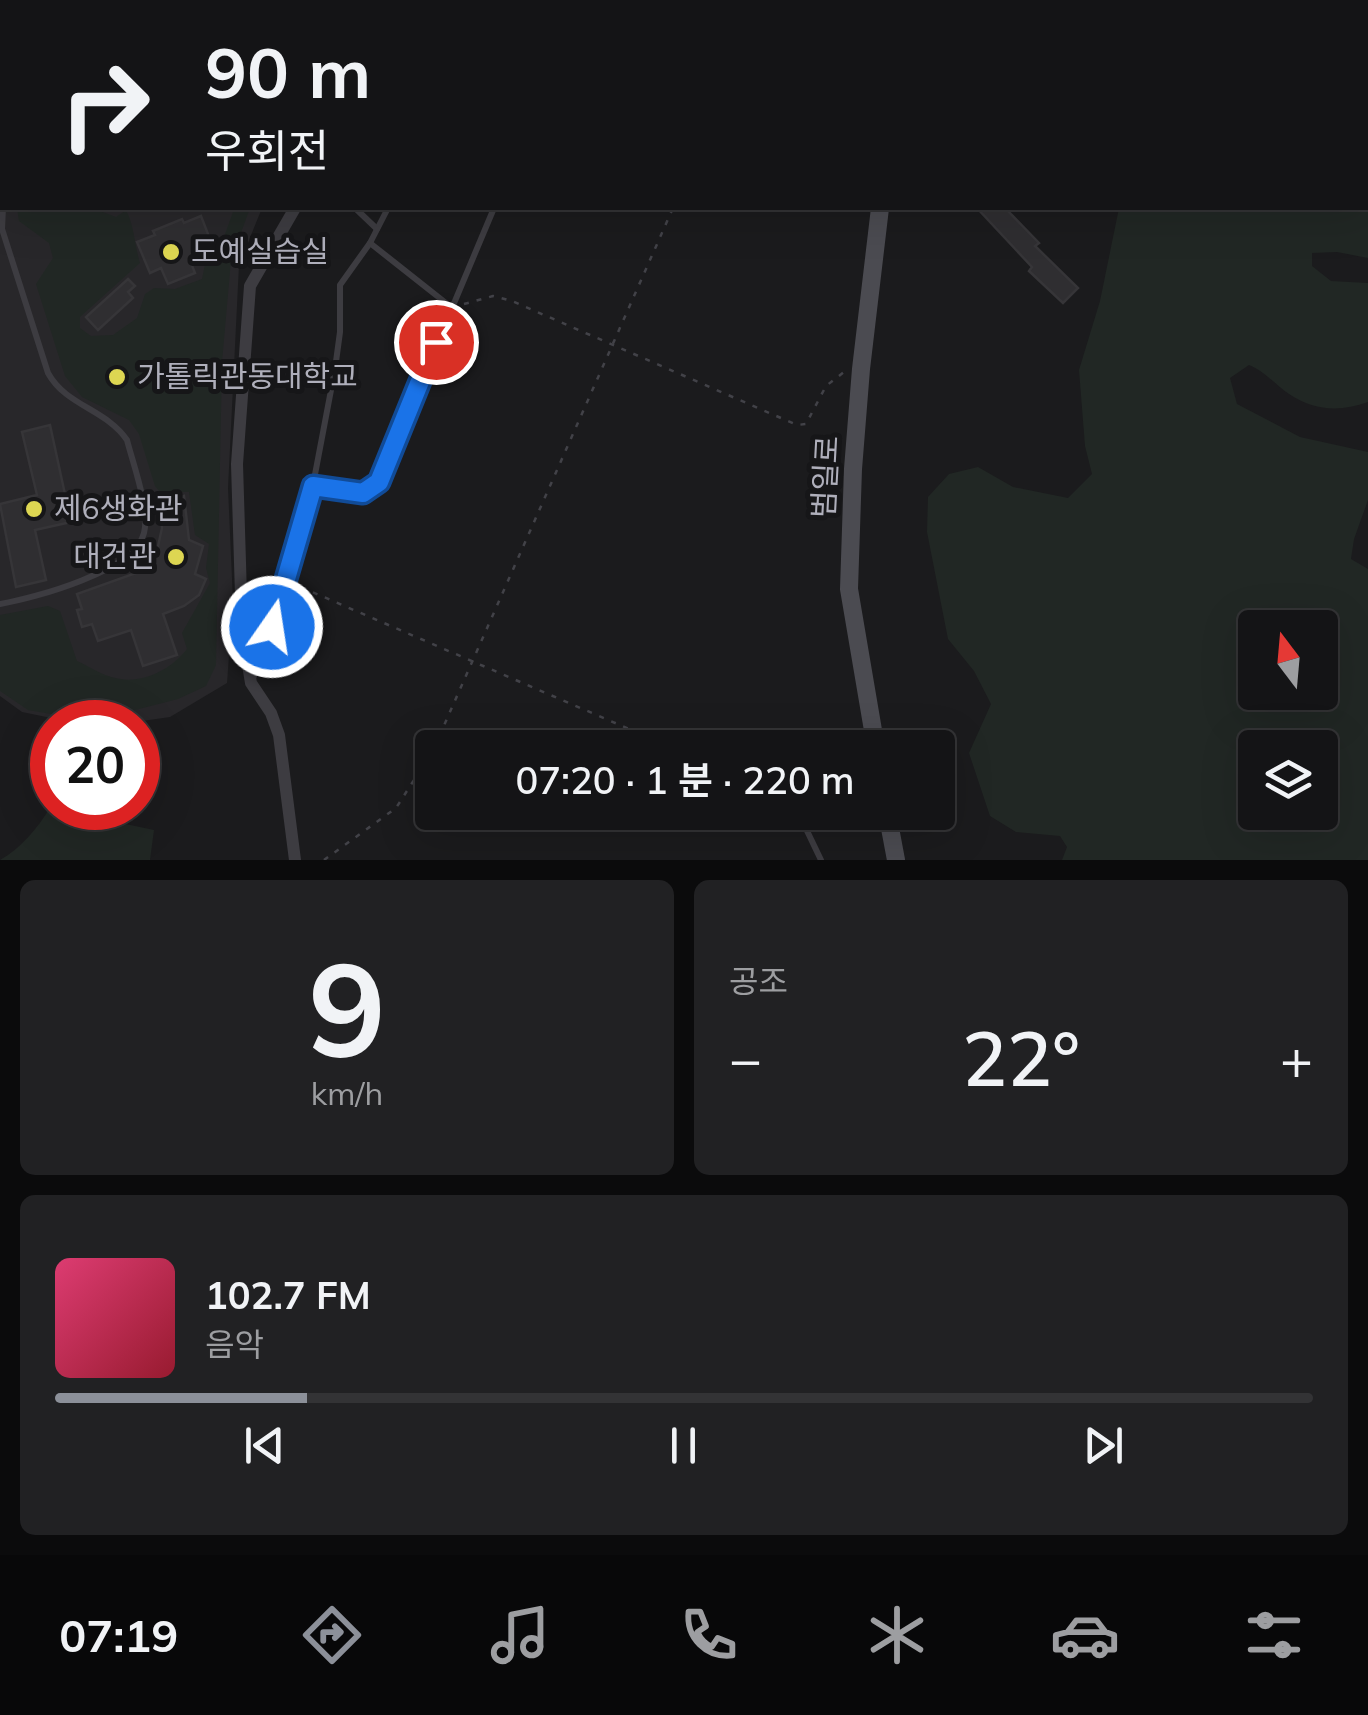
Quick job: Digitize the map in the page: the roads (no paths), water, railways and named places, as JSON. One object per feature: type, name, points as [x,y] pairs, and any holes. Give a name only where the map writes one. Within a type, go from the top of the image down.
[{"type":"street","points":[[294,210],[256,273],[248,296],[237,464],[242,628],[252,682],[279,735],[295,860]]},
{"type":"street","name":"범일로","points":[[873,730],[849,589],[861,369],[880,210]]},
{"type":"street","points":[[890,830],[896,860]]},
{"type":"lane","points":[[357,210],[377,229]]},
{"type":"lane","points":[[252,682],[282,599],[284,579],[313,486],[335,370],[340,285],[370,243],[387,210]]},
{"type":"lane","points":[[313,486],[363,493],[379,482],[493,210]]},
{"type":"lane","points":[[0,221],[48,373],[56,388],[67,397],[112,421],[121,431],[127,440],[145,515],[144,533],[137,550],[117,564],[62,588],[0,604]]},
{"type":"lane","points":[[370,243],[450,307]]},
{"type":"lane","points":[[806,830],[820,860]]},
{"type":"place","name":"도예실습실","points":[[171,252]]},
{"type":"place","name":"가톨릭관동대학교","points":[[117,377]]},
{"type":"place","name":"제6생화관","points":[[34,509]]},
{"type":"place","name":"대건관","points":[[176,557]]}]
